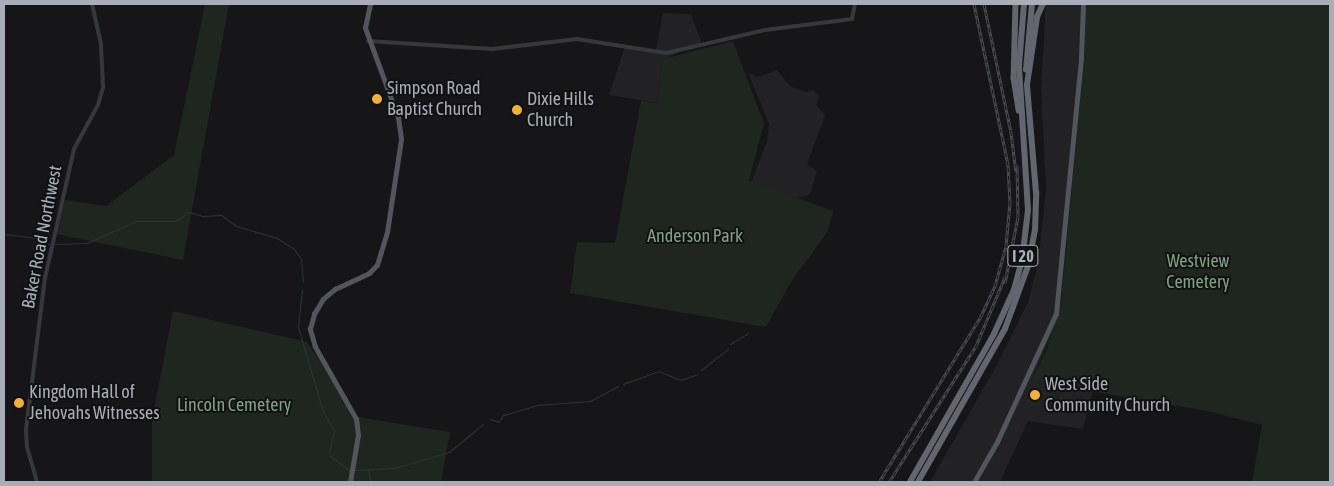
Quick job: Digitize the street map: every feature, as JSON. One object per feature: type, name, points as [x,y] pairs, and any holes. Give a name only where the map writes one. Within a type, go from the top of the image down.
[{"type":"highway","points":[[1016,4],[1014,78],[1021,117]]},
{"type":"highway","name":"I 20","points":[[910,482],[994,334],[1019,274],[1028,210],[1021,117],[1019,45],[1024,4]]},
{"type":"highway","name":"I 20","points":[[918,482],[1005,328],[1028,266],[1035,230],[1036,194],[1027,85],[1027,44],[1032,4]]},
{"type":"highway","points":[[1027,85],[1037,17],[1043,4]]},
{"type":"main road","points":[[350,482],[358,435],[356,419],[315,347],[310,329],[314,314],[323,299],[369,273],[377,265],[387,232],[401,148],[400,128],[368,41],[365,22],[370,4]]},
{"type":"main road","points":[[974,482],[1050,332],[1057,310],[1080,66],[1083,4]]},
{"type":"street","name":"Baker Road Northwest","points":[[37,482],[27,446],[26,430],[45,278],[74,149],[98,105],[103,86],[101,44],[92,4]]},
{"type":"street","points":[[368,41],[492,49],[577,39],[666,53],[765,30],[852,19],[855,4]]},
{"type":"shaded area","points":[[1046,4],[1084,4],[1054,330],[1031,381],[1093,391],[1083,429],[1028,421],[1000,482],[930,482],[997,365],[1028,302],[1038,265],[1046,190],[1041,88]]},
{"type":"shaded area","points":[[663,13],[691,14],[702,44],[663,59],[657,103],[609,95],[625,46],[656,50]]},
{"type":"shaded area","points":[[777,70],[790,86],[806,92],[813,90],[820,96],[816,105],[825,115],[807,164],[817,171],[810,195],[796,198],[752,181],[767,141],[769,124],[748,72],[758,77]]},
{"type":"green space","points":[[205,4],[229,4],[183,260],[56,234],[65,200],[106,206],[174,155]]},
{"type":"green space","name":"Westview Cemetery","points":[[1085,4],[1330,4],[1330,482],[1252,482],[1262,425],[1207,411],[1031,381],[1047,349],[1061,302],[1084,60]]},
{"type":"green space","name":"Anderson Park","points":[[733,41],[764,124],[749,180],[833,211],[828,231],[791,282],[766,327],[570,293],[577,242],[615,243],[641,101],[657,103],[663,59]]},
{"type":"green space","name":"Lincoln Cemetery","points":[[173,311],[307,342],[358,417],[450,432],[441,482],[152,482],[152,420]]},
{"type":"waterway","points":[[55,244],[87,243],[136,221],[175,221],[189,212],[202,216],[221,215],[236,226],[277,238],[294,249],[301,259],[303,282]]},
{"type":"waterway","points":[[4,234],[35,238],[49,244]]},
{"type":"waterway","points":[[302,289],[298,327],[323,412],[334,431],[329,452]]},
{"type":"waterway","points":[[730,344],[748,333]]},
{"type":"waterway","points":[[701,370],[728,349]]},
{"type":"waterway","points":[[623,384],[658,371],[680,380],[698,374]]},
{"type":"waterway","points":[[490,419],[499,422],[503,415],[537,405],[590,401],[618,386]]},
{"type":"waterway","points":[[355,470],[394,468],[449,452],[483,424]]},
{"type":"waterway","points":[[330,456],[349,470]]},
{"type":"waterway","points":[[368,471],[371,482]]},
{"type":"railway","points":[[879,482],[981,316],[995,286],[1006,246],[1010,203],[1008,164],[974,4]]},
{"type":"railway","points":[[984,4],[1011,132],[1016,171]]},
{"type":"railway","points":[[1005,283],[1018,217],[1017,165]]},
{"type":"railway","points":[[889,482],[976,346],[1005,277]]},
{"type":"place","name":"Simpson Road Baptist Church","points":[[377,99]]},
{"type":"place","name":"Dixie Hills Church","points":[[517,110]]},
{"type":"place","name":"West Side Community Church","points":[[1035,395]]},
{"type":"place","name":"Kingdom Hall of Jehovahs Witnesses","points":[[19,403]]}]
